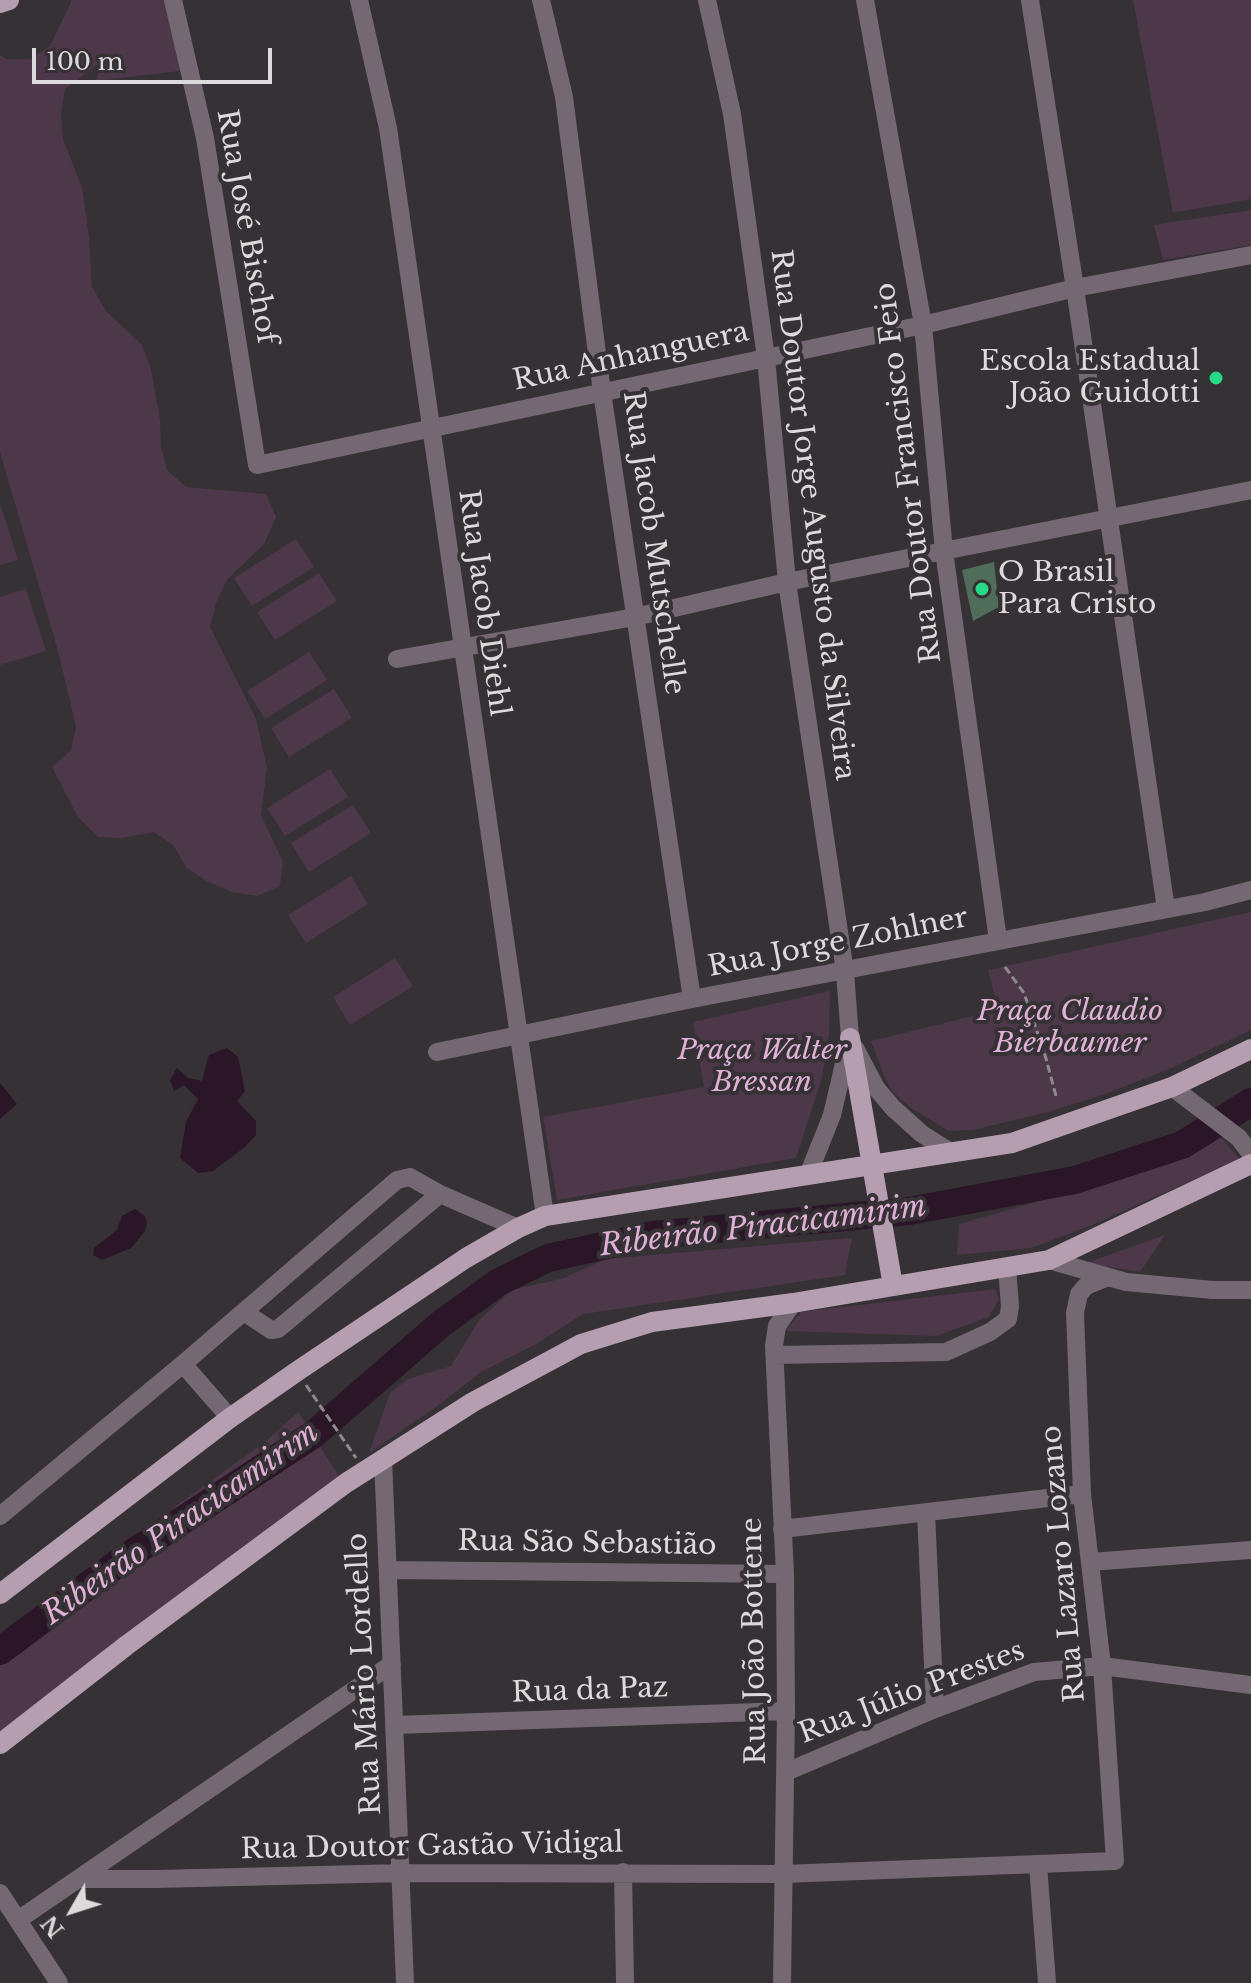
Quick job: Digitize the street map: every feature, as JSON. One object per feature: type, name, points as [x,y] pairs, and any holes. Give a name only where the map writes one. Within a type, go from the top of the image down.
[{"type":"main road","points":[[0,3],[9,0]]},
{"type":"main road","points":[[850,1038],[893,1286]]},
{"type":"main road","points":[[0,1594],[230,1418],[466,1258],[545,1216],[1012,1143],[1172,1087],[1251,1049]]},
{"type":"main road","points":[[0,1744],[127,1645],[346,1483],[473,1402],[581,1344],[652,1322],[793,1303],[1049,1260],[1251,1164]]},
{"type":"street","name":"Rua José Bischof","points":[[173,0],[205,138],[257,465]]},
{"type":"street","name":"Rua Jacob Diehl","points":[[359,0],[388,128],[545,1216]]},
{"type":"street","name":"Rua Jacob Mutschelle","points":[[541,0],[564,97],[602,392],[692,999]]},
{"type":"street","name":"Rua Doutor Jorge Augusto da Silveira","points":[[707,0],[732,114],[766,358],[787,582],[845,972],[850,1038],[832,1115],[808,1175]]},
{"type":"street","name":"Rua Doutor Francisco Feio","points":[[865,0],[923,325],[944,551],[998,940]]},
{"type":"street","points":[[1030,0],[1166,909]]},
{"type":"street","name":"Rua Anhanguera","points":[[257,465],[923,325],[1075,288],[1251,255]]},
{"type":"street","points":[[397,659],[635,617],[787,582],[1251,490]]},
{"type":"street","name":"Rua Jorge Zohlner","points":[[437,1052],[692,999],[1205,902],[1251,890]]},
{"type":"street","name":"Rua Doutor Jorge Augusto da Silveira","points":[[850,1038],[876,1088],[893,1108],[922,1134],[949,1151]]},
{"type":"street","points":[[1172,1087],[1239,1138],[1251,1154]]},
{"type":"street","points":[[0,1516],[397,1180],[410,1177],[440,1194],[518,1228]]},
{"type":"street","points":[[244,1312],[271,1330],[278,1329],[440,1194]]},
{"type":"street","points":[[1049,1260],[1106,1278],[1213,1290],[1251,1290]]},
{"type":"street","points":[[775,1355],[946,1352],[990,1332],[1008,1319],[1007,1268]]},
{"type":"street","name":"Rua Lazaro Lozano","points":[[1106,1278],[1086,1286],[1079,1294],[1075,1313],[1082,1494],[1102,1666],[1115,1861]]},
{"type":"street","name":"Rua João Bottene","points":[[782,1983],[786,1772],[785,1574],[775,1355],[777,1326],[793,1303]]},
{"type":"street","points":[[183,1364],[230,1418]]},
{"type":"street","name":"Rua Mário Lordello","points":[[383,1459],[405,1983]]},
{"type":"street","points":[[782,1529],[1082,1494]]},
{"type":"street","points":[[926,1513],[935,1709]]},
{"type":"street","points":[[1090,1562],[1251,1550]]},
{"type":"street","name":"Rua São Sebastião","points":[[388,1570],[785,1574]]},
{"type":"street","points":[[18,1920],[392,1664]]},
{"type":"street","name":"Rua Júlio Prestes","points":[[786,1772],[935,1709],[1034,1672],[1102,1666],[1251,1685]]},
{"type":"street","name":"Rua da Paz","points":[[395,1725],[786,1711]]},
{"type":"street","name":"Rua Doutor Gastão Vidigal","points":[[80,1879],[402,1873],[784,1874],[1115,1861]]},
{"type":"street","points":[[1038,1865],[1047,1983]]},
{"type":"street","points":[[623,1872],[625,1983]]},
{"type":"street","points":[[0,1893],[59,1983]]},
{"type":"path","points":[[1005,967],[1024,993],[1056,1096]]},
{"type":"path","points":[[314,1400],[351,1448]]},
{"type":"green space","points":[[72,0],[167,0],[180,71],[95,81],[106,58],[65,89],[61,115],[63,139],[82,188],[92,287],[106,311],[142,345],[151,369],[167,470],[186,487],[266,494],[276,517],[264,544],[227,580],[216,603],[210,627],[256,719],[267,768],[261,815],[283,862],[280,886],[257,896],[232,892],[206,881],[186,867],[174,846],[154,832],[122,838],[98,837],[78,817],[52,767],[71,750],[76,727],[58,651],[0,452],[0,55],[6,59],[30,59],[50,46]]},
{"type":"green space","points":[[1133,0],[1251,0],[1251,199],[1173,213]]},
{"type":"green space","points":[[1251,210],[1251,245],[1163,260],[1154,225]]},
{"type":"green space","points":[[0,503],[18,560],[0,565]]},
{"type":"green space","points":[[296,539],[314,567],[252,606],[234,578]]},
{"type":"green space","points":[[319,573],[337,601],[275,640],[257,612]]},
{"type":"green space","points":[[26,589],[46,651],[0,665],[0,597]]},
{"type":"green space","points":[[309,652],[327,680],[265,719],[247,691]]},
{"type":"green space","points":[[334,689],[352,718],[289,757],[271,728]]},
{"type":"green space","points":[[330,769],[348,797],[285,836],[267,808]]},
{"type":"green space","points":[[353,805],[371,833],[309,872],[291,843]]},
{"type":"green space","points":[[351,876],[368,904],[306,943],[288,915]]},
{"type":"green space","name":"Praça Claudio Bierbaumer","points":[[1251,912],[1251,1030],[1167,1070],[1048,1112],[973,1130],[949,1131],[911,1108],[892,1091],[883,1073],[871,1041],[998,1010],[988,970]]},
{"type":"green space","points":[[395,958],[413,986],[350,1025],[333,997]]},
{"type":"green space","name":"Praça Walter Bressan","points":[[830,991],[829,1035],[822,1078],[796,1158],[557,1200],[543,1117],[704,1087],[693,1022]]},
{"type":"green space","points":[[1218,1135],[1240,1159],[1092,1225],[1031,1248],[957,1255],[959,1224],[1170,1164]]},
{"type":"green space","points":[[1165,1235],[1140,1272],[1086,1263]]},
{"type":"green space","points":[[852,1238],[845,1275],[583,1314],[538,1343],[481,1372],[369,1453],[390,1393],[408,1379],[451,1366],[479,1320],[512,1290],[564,1278],[605,1259]]},
{"type":"green space","points":[[995,1289],[999,1299],[989,1317],[936,1336],[785,1331],[801,1312]]},
{"type":"green space","points":[[298,1412],[341,1479],[0,1737],[0,1660],[125,1566],[176,1506],[265,1442]]},
{"type":"shaded area","points":[[227,1048],[238,1057],[245,1091],[237,1101],[256,1121],[256,1135],[213,1171],[198,1173],[180,1158],[186,1122],[198,1099],[184,1085],[174,1091],[170,1080],[177,1068],[188,1078],[202,1081],[209,1055]]},
{"type":"shaded area","points":[[0,1083],[17,1104],[0,1119]]},
{"type":"shaded area","points":[[135,1209],[145,1216],[147,1222],[145,1231],[131,1248],[102,1260],[93,1255],[94,1248],[117,1230],[122,1216]]},
{"type":"building","name":"O Brasil Para Cristo","points":[[994,562],[999,607],[973,621],[962,570]]},
{"type":"waterway","name":"Ribeirão Piracicamirim","points":[[0,1651],[125,1558],[314,1434],[442,1323],[499,1282],[548,1258],[653,1235],[909,1211],[1075,1180],[1182,1145],[1251,1102]]},
{"type":"place","name":"Escola Estadual João Guidotti","points":[[1216,378]]},
{"type":"place","name":"O Brasil Para Cristo","points":[[982,589]]}]
